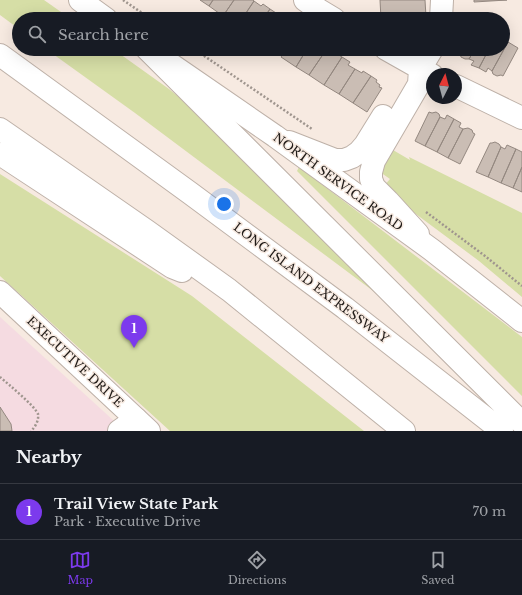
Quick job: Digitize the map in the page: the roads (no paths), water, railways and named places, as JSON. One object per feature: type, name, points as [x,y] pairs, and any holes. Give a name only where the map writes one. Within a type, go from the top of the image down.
[{"type":"main road","points":[[80,0],[96,12]]},
{"type":"main road","points":[[304,0],[322,12]]},
{"type":"main road","points":[[441,12],[442,0]]},
{"type":"main road","name":"LONG ISLAND EXPRESSWAY","points":[[0,55],[345,308],[502,431]]},
{"type":"main road","points":[[155,56],[522,423]]},
{"type":"main road","name":"NORTH SERVICE ROAD","points":[[158,56],[275,136],[432,250],[522,321]]},
{"type":"main road","points":[[398,56],[426,72]]},
{"type":"main road","points":[[427,68],[430,56]]},
{"type":"main road","points":[[275,136],[335,160],[352,158],[365,145],[406,77],[426,72]]},
{"type":"main road","points":[[426,72],[374,161],[371,172],[374,187],[432,250]]},
{"type":"main road","points":[[462,89],[522,118]]},
{"type":"main road","points":[[0,129],[229,290],[404,431]]},
{"type":"main road","points":[[0,154],[172,267],[229,290]]},
{"type":"main road","name":"EXECUTIVE DRIVE","points":[[0,292],[134,427]]},
{"type":"place","name":"Trail View State Park","points":[[134,348]]}]
